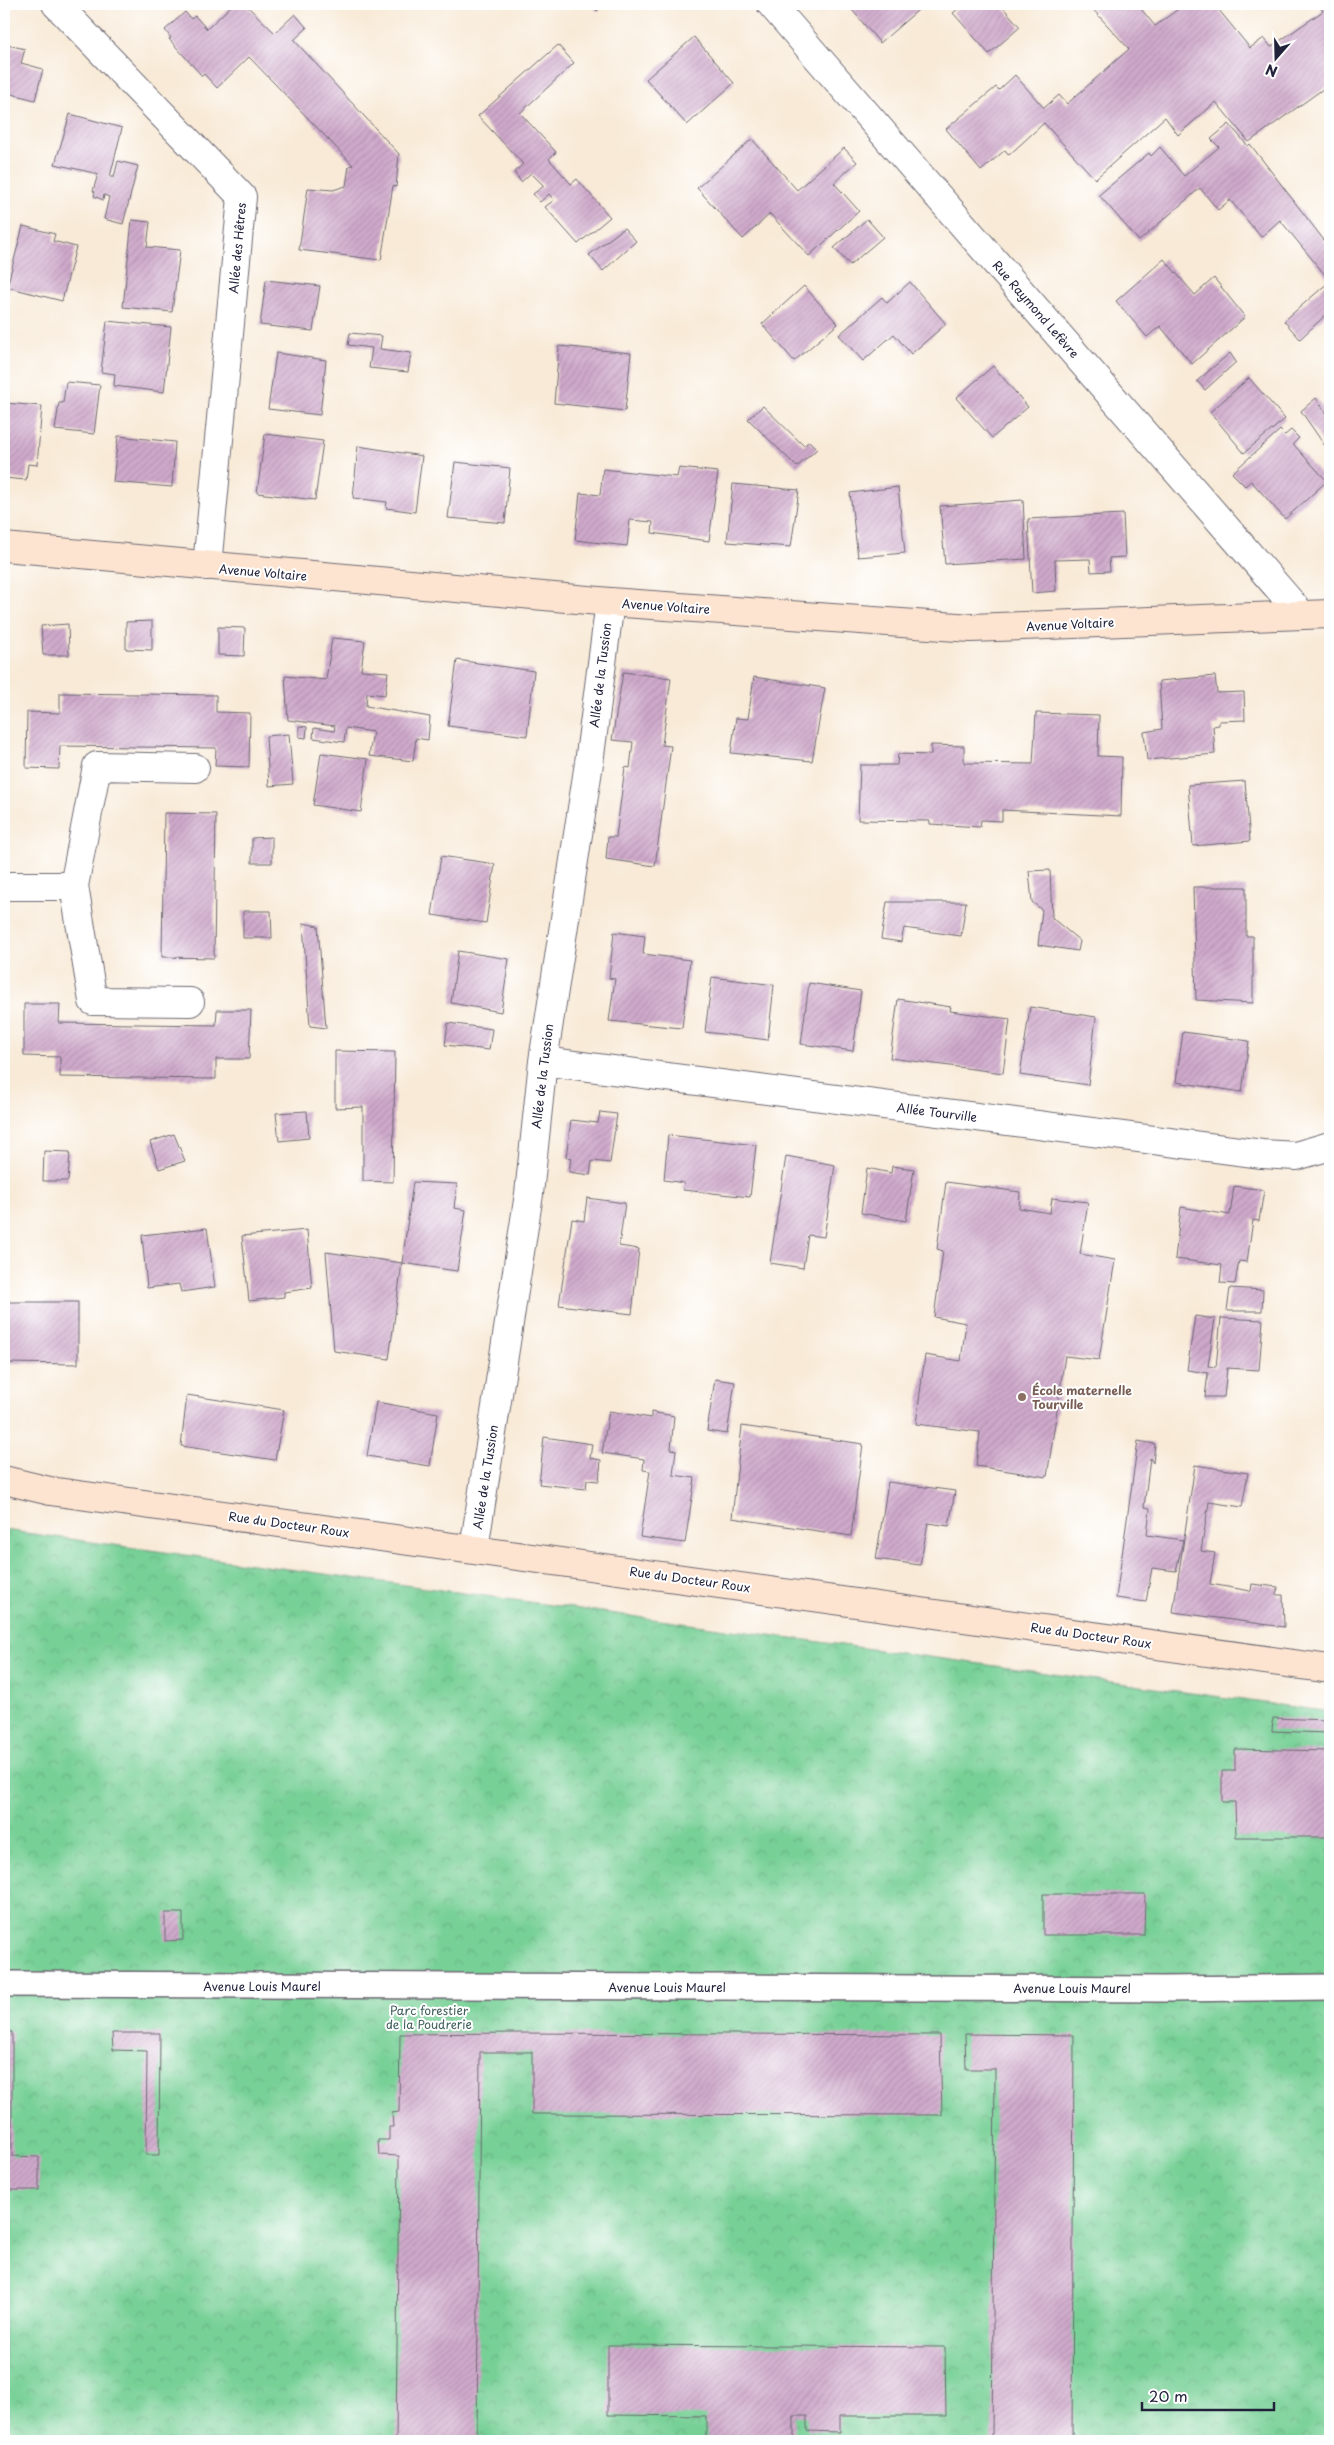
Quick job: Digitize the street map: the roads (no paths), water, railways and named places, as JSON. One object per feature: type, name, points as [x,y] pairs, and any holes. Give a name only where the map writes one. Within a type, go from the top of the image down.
[{"type":"main road","name":"Avenue Voltaire","points":[[4,547],[610,602],[972,628],[1330,614]]},
{"type":"main road","name":"Rue du Docteur Roux","points":[[4,1480],[50,1491],[1330,1669]]},
{"type":"main road","name":"Rue du Docteur Roux","points":[[4,1493],[50,1491]]},
{"type":"street","name":"Allée des Hêtres","points":[[56,4],[242,197],[207,566]]},
{"type":"street","name":"Rue Raymond Lefèvre","points":[[771,4],[1301,614]]},
{"type":"street","name":"Allée de la Tussion","points":[[474,1549],[532,1171],[543,1061],[589,763],[610,602]]},
{"type":"street","points":[[190,1002],[93,1001],[74,886],[97,766],[195,768]]},
{"type":"street","points":[[4,886],[74,886]]},
{"type":"street","name":"Allée Tourville","points":[[543,1061],[1262,1154],[1296,1156],[1330,1146]]},
{"type":"lane","name":"Avenue Louis Maurel","points":[[4,1984],[1330,1987]]},
{"type":"place","name":"École maternelle Tourville","points":[[1022,1397]]},
{"type":"park label","name":"Parc forestier de la Poudrerie","points":[[429,2017]]}]
